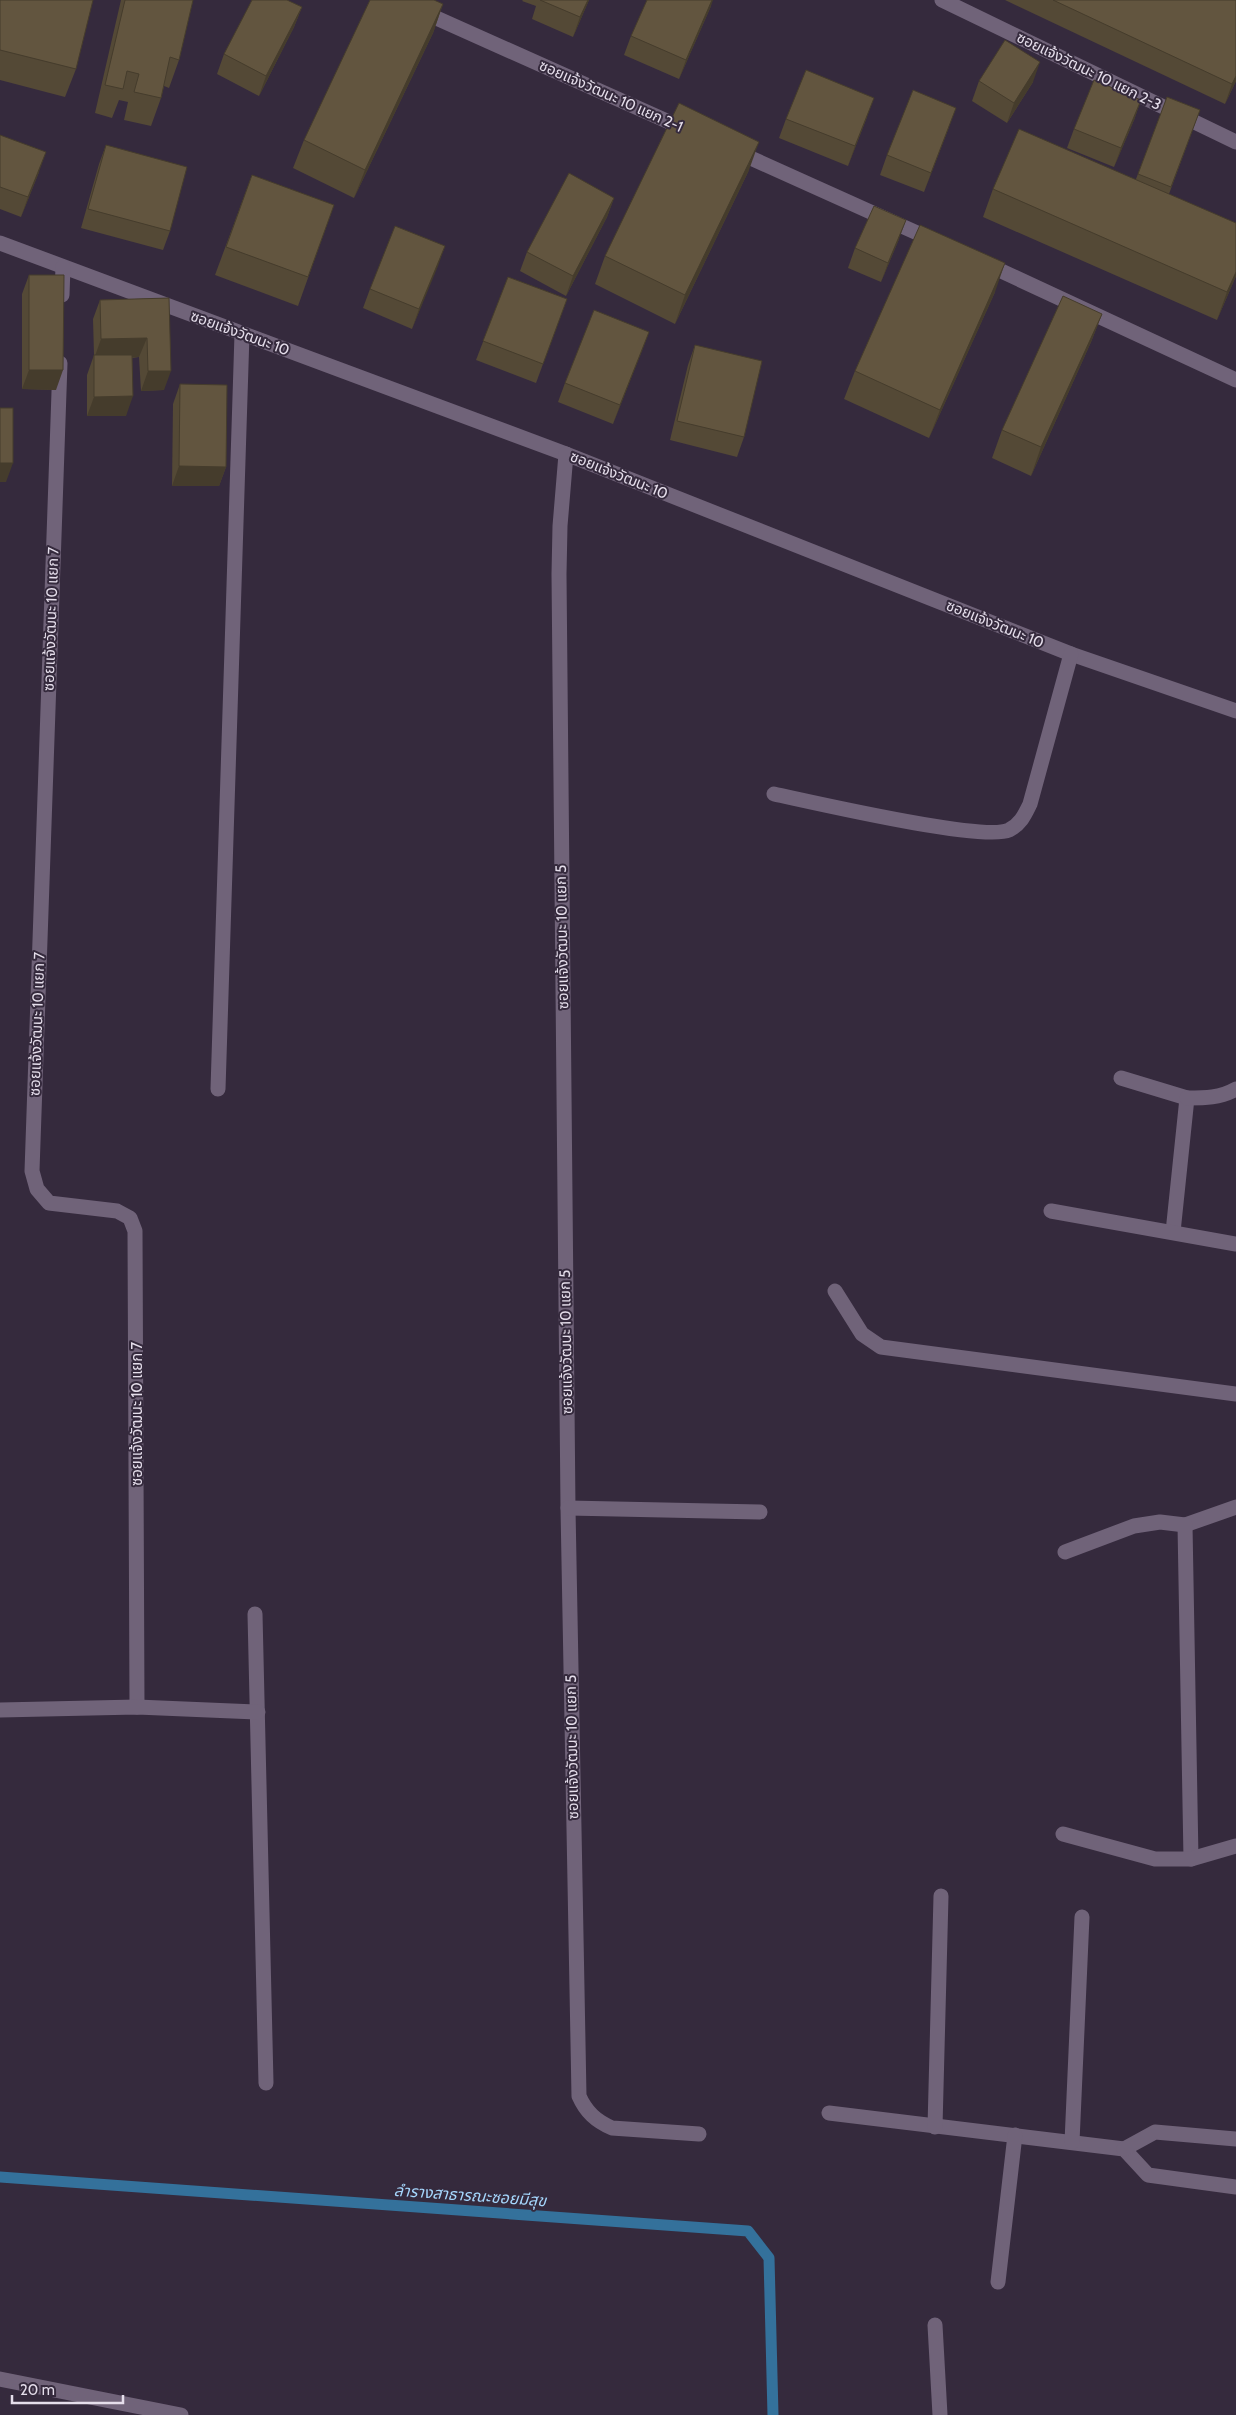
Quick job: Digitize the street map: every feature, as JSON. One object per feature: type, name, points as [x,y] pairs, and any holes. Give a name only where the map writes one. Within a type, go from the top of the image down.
[{"type":"street","name":"ซอยแจ้งวัฒนะ 10 แยก 2-1","points":[[396,0],[703,137]]},
{"type":"street","name":"ซอยแจ้งวัฒนะ 10 แยก 2-3","points":[[942,0],[1236,142]]},
{"type":"street","points":[[721,145],[947,246]]},
{"type":"street","name":"ซอยแจ้งวัฒนะ 10","points":[[0,243],[566,454],[1071,654],[1236,711]]},
{"type":"street","points":[[974,258],[1236,380]]},
{"type":"street","points":[[62,306],[63,267]]},
{"type":"street","points":[[218,1089],[242,334]]},
{"type":"street","name":"ซอยแจ้งวัฒนะ 10 แยก 7","points":[[60,346],[32,1171],[37,1189],[49,1203],[118,1211],[130,1218],[135,1230],[137,1707]]},
{"type":"street","name":"ซอยแจ้งวัฒนะ 10 แยก 5","points":[[566,454],[560,526],[559,574],[568,1508],[579,2096],[584,2107],[599,2122],[612,2128],[699,2134]]},
{"type":"street","points":[[774,794],[968,832],[1008,830],[1021,822],[1030,804],[1071,654]]},
{"type":"street","points":[[1121,1078],[1187,1098],[1210,1098],[1226,1095],[1236,1089]]},
{"type":"street","points":[[1173,1232],[1187,1098]]},
{"type":"street","points":[[1051,1211],[1236,1244]]},
{"type":"street","points":[[835,1291],[862,1334],[881,1347],[1236,1394]]},
{"type":"street","points":[[568,1508],[760,1512]]},
{"type":"street","points":[[1065,1552],[1134,1526],[1160,1522],[1185,1525],[1236,1508]]},
{"type":"street","points":[[1185,1525],[1191,1858]]},
{"type":"street","points":[[255,1614],[266,2083]]},
{"type":"street","points":[[0,1710],[137,1707],[258,1712]]},
{"type":"street","points":[[1063,1834],[1155,1859],[1191,1858],[1236,1846]]},
{"type":"street","points":[[935,2127],[941,1896]]},
{"type":"street","points":[[1072,2142],[1082,1916]]},
{"type":"street","points":[[829,2113],[1124,2149],[1155,2132],[1236,2139]]},
{"type":"street","points":[[998,2282],[1015,2135]]},
{"type":"street","points":[[1124,2149],[1148,2175],[1236,2187]]},
{"type":"street","points":[[935,2325],[940,2415]]},
{"type":"street","points":[[0,2379],[181,2415]]},
{"type":"building","points":[[0,0],[93,0],[76,69],[0,50]]},
{"type":"building","points":[[125,0],[193,0],[179,60],[170,57],[161,98],[134,92],[139,74],[127,71],[123,89],[105,85]]},
{"type":"building","points":[[252,0],[287,0],[302,7],[266,76],[224,54]]},
{"type":"building","points":[[370,0],[434,0],[443,4],[365,170],[304,140]]},
{"type":"building","points":[[540,0],[588,0],[580,17]]},
{"type":"building","points":[[647,0],[712,0],[686,60],[631,36]]},
{"type":"building","points":[[1053,0],[1236,0],[1236,76],[1232,84]]},
{"type":"building","points":[[1005,40],[1040,62],[1014,103],[979,81]]},
{"type":"building","points":[[806,70],[874,98],[855,146],[786,119]]},
{"type":"building","points":[[1094,80],[1141,100],[1121,148],[1074,129]]},
{"type":"building","points":[[913,90],[956,108],[931,173],[887,155]]},
{"type":"building","points":[[1167,97],[1200,110],[1171,187],[1138,174]]},
{"type":"building","points":[[679,103],[759,142],[685,295],[605,256]]},
{"type":"building","points":[[1019,129],[1236,223],[1236,272],[1227,292],[993,189]]},
{"type":"building","points":[[0,135],[46,152],[28,197],[0,187]]},
{"type":"building","points":[[106,145],[187,167],[170,231],[88,209]]},
{"type":"building","points":[[569,173],[614,198],[573,276],[527,252]]},
{"type":"building","points":[[252,175],[334,205],[308,277],[226,247]]},
{"type":"building","points":[[874,206],[906,220],[888,263],[855,248]]},
{"type":"building","points":[[920,225],[1005,263],[940,410],[855,371]]},
{"type":"building","points":[[395,226],[445,246],[419,309],[370,289]]},
{"type":"building","points":[[29,275],[64,275],[63,370],[29,370]]},
{"type":"building","points":[[508,277],[567,299],[543,364],[483,341]]},
{"type":"building","points":[[1063,296],[1102,314],[1041,447],[1002,430]]},
{"type":"building","points":[[169,298],[171,371],[148,371],[147,338],[101,339],[100,300]]},
{"type":"building","points":[[594,310],[649,332],[620,405],[565,383]]},
{"type":"building","points":[[695,345],[762,361],[744,437],[677,421]]},
{"type":"building","points":[[94,355],[132,355],[133,396],[94,397]]},
{"type":"building","points":[[180,384],[227,385],[226,467],[179,466]]},
{"type":"building","points":[[0,408],[13,408],[13,463],[0,463]]},
{"type":"waterway","name":"ลำรางสาธารณะซอยมีสุข","points":[[0,2177],[748,2231],[769,2258],[773,2415]]}]
